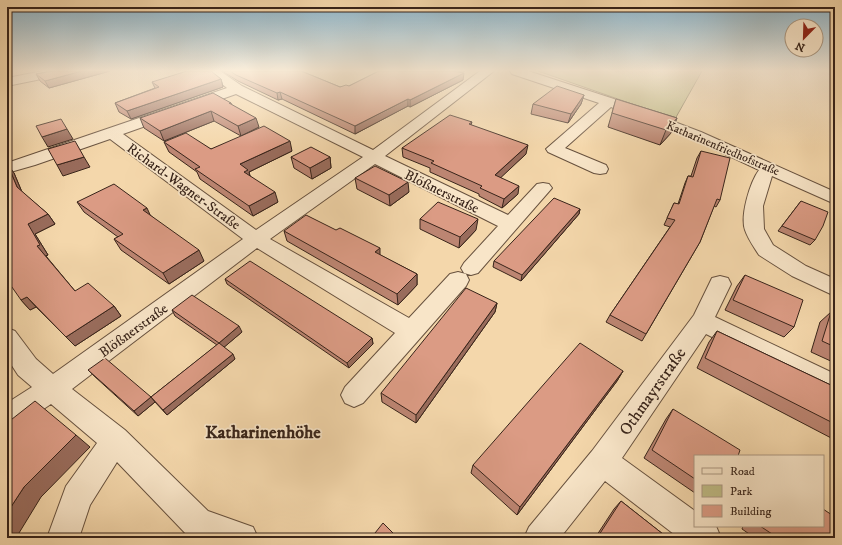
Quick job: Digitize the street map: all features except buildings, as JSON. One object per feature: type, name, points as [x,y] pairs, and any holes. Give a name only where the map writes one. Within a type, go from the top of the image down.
[{"type":"street","points":[[7,168],[216,96]]},
{"type":"street","points":[[252,96],[374,157]]},
{"type":"street","name":"Blößnerstraße","points":[[7,418],[52,389],[256,239],[374,157],[454,96]]},
{"type":"street","name":"Katharinenfriedhofstraße","points":[[592,96],[696,135],[835,198]]},
{"type":"street","points":[[600,169],[554,149],[609,102]]},
{"type":"street","name":"Richard-Wagner-Straße","points":[[112,133],[256,239]]},
{"type":"street","name":"Blößnerstraße","points":[[374,157],[510,224]]},
{"type":"street","points":[[770,168],[763,177],[754,206],[754,229],[766,250],[799,271],[835,288]]},
{"type":"street","points":[[354,395],[543,188]]},
{"type":"street","points":[[256,239],[411,331]]},
{"type":"street","name":"Othmayrstraße","points":[[540,538],[602,461],[702,321],[720,284]]},
{"type":"street","points":[[702,321],[835,386]]},
{"type":"street","points":[[7,338],[27,367],[115,440],[198,524],[242,538]]},
{"type":"street","points":[[63,538],[77,497],[115,440]]},
{"type":"street","points":[[602,461],[705,538]]},
{"type":"green space","points":[[611,96],[688,96],[675,119]]},
{"type":"district","name":"Katharinenhöhe","points":[[263,432]]}]
